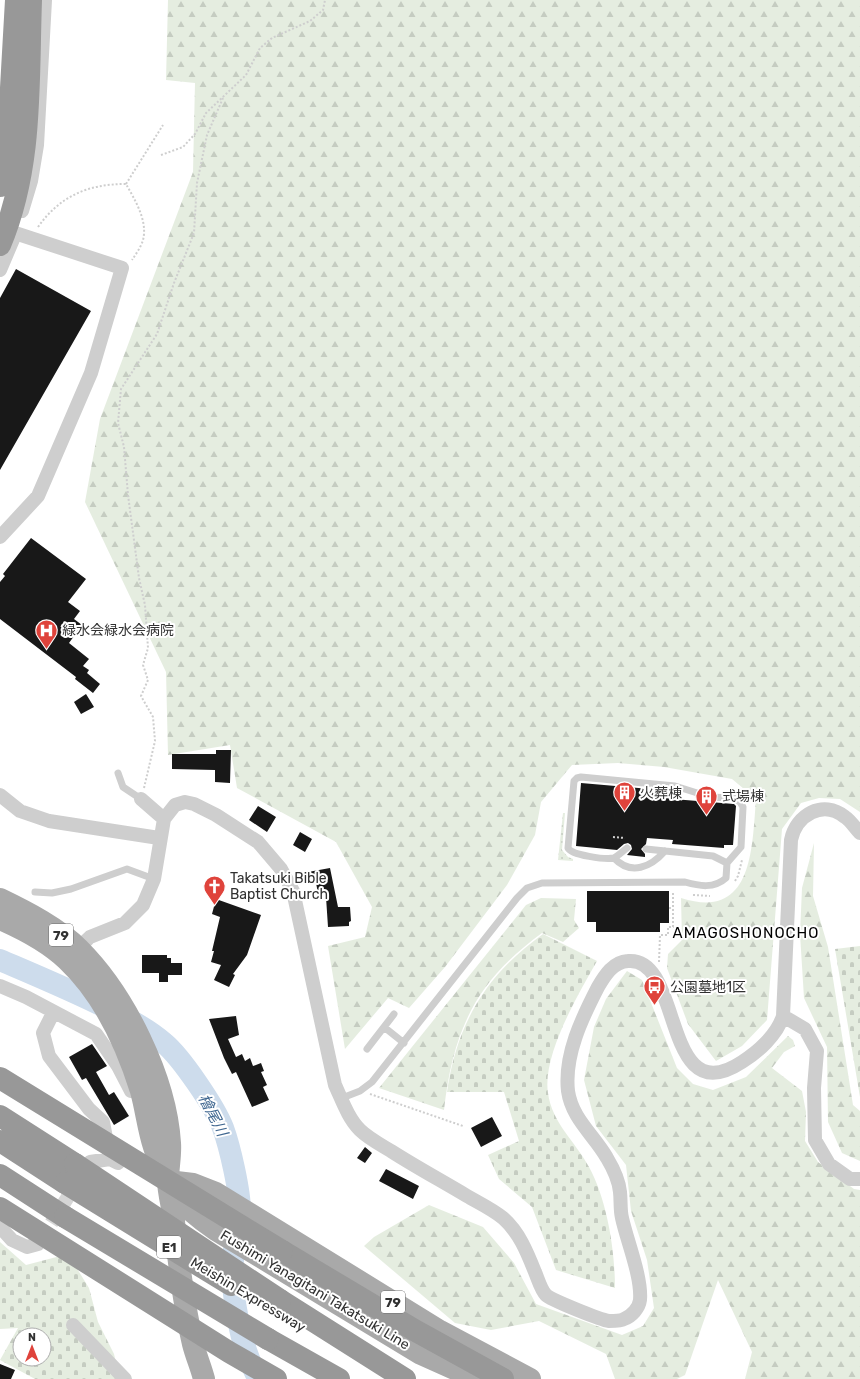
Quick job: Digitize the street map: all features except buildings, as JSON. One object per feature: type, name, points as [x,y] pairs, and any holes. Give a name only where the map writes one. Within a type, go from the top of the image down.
[{"type":"highway","points":[[8,239],[24,158],[28,122],[16,0]]},
{"type":"highway","points":[[0,122],[21,47],[31,0]]},
{"type":"highway","points":[[0,186],[20,105],[21,47]]},
{"type":"highway","points":[[0,1078],[282,1251],[416,1331],[503,1379]]},
{"type":"highway","points":[[0,1116],[83,1163],[277,1305],[405,1379]]},
{"type":"highway","name":"Meishin Expressway","points":[[0,1142],[65,1183],[277,1305],[360,1360],[398,1379]]},
{"type":"highway","name":"Meishin Expressway","points":[[0,1175],[65,1217],[268,1339],[339,1379]]},
{"type":"highway","points":[[0,1208],[229,1352],[276,1379]]},
{"type":"main road","name":"79","points":[[0,899],[32,915],[72,954],[110,986],[140,1040],[148,1084]]},
{"type":"main road","name":"79","points":[[0,919],[72,954],[82,976],[111,1018],[133,1067],[148,1084],[163,1105],[170,1143],[168,1181],[179,1264],[193,1345],[204,1379]]},
{"type":"main road","name":"79","points":[[168,1181],[193,1184],[216,1193],[440,1330],[530,1379]]},
{"type":"main road","name":"Fushimi Yanagitani Takatsuki Line","points":[[168,1181],[189,1209],[216,1230],[422,1354],[477,1379]]},
{"type":"street","points":[[0,270],[8,239],[32,181],[37,145],[45,0]]},
{"type":"street","points":[[0,537],[38,496],[91,373],[122,268],[30,238],[8,239]]},
{"type":"street","points":[[0,795],[20,811],[49,822],[159,838]]},
{"type":"street","points":[[141,799],[164,819]]},
{"type":"street","points":[[72,954],[90,937],[125,922],[143,905],[154,878],[159,838],[164,819],[175,804],[185,802],[194,804],[216,815],[258,842],[281,869],[293,891],[335,1085],[347,1110],[360,1130],[401,1158],[491,1210],[506,1222],[520,1239],[546,1295],[609,1321],[625,1319],[636,1310],[640,1301],[633,1261],[621,1215],[620,1190],[616,1176],[607,1157],[578,1120],[568,1092],[568,1074],[571,1053],[583,1020],[600,985],[611,968],[620,962],[629,960],[646,965],[655,978],[682,1048],[690,1061],[712,1074],[724,1071],[741,1063],[758,1049],[780,1026],[782,1016],[792,833],[801,819],[809,813],[827,809],[846,817],[860,833]]},
{"type":"street","points":[[0,986],[26,997],[53,1013],[96,1034],[118,1066],[131,1091],[148,1084]]},
{"type":"street","points":[[53,1013],[43,1033],[49,1056],[89,1109],[103,1122],[110,1159]]},
{"type":"street","points":[[782,1016],[805,1029],[817,1051],[814,1088],[815,1140],[829,1164],[850,1179],[860,1179]]},
{"type":"street","points":[[83,1163],[110,1159],[148,1179],[168,1181]]},
{"type":"street","points":[[0,1227],[12,1240],[26,1247],[38,1244]]},
{"type":"street","points":[[73,1325],[125,1379]]},
{"type":"lane","points":[[118,773],[123,787],[141,799]]},
{"type":"lane","points":[[342,1098],[360,1091],[372,1082],[517,898],[527,888],[542,883],[685,882],[706,886],[718,884],[726,878],[727,863],[741,847],[743,807],[740,802],[734,798],[710,797],[675,786],[581,777],[577,778],[574,781],[568,848],[569,851],[572,853],[593,857],[614,858],[626,867],[647,867],[666,851]]},
{"type":"lane","points":[[614,858],[627,848]]},
{"type":"lane","points":[[646,849],[712,856],[727,863]]},
{"type":"lane","points":[[35,892],[52,893],[71,889],[127,869],[154,878]]},
{"type":"lane","points":[[367,1049],[394,1014]]},
{"type":"lane","points":[[384,1027],[404,1043]]},
{"type":"path","points":[[162,155],[183,147],[195,134],[206,113],[246,75],[260,48],[272,38],[310,21],[323,10],[326,0]]},
{"type":"path","points":[[141,799],[156,741],[153,717],[141,696],[148,680],[143,665],[148,648],[144,605],[128,495],[124,447],[118,422],[121,389],[157,334],[174,283],[194,233],[197,183],[207,134],[223,98]]},
{"type":"path","points":[[126,184],[163,125]]},
{"type":"path","points":[[30,238],[47,214],[64,199],[86,189],[111,184],[126,184]]},
{"type":"path","points":[[122,268],[132,261],[143,240],[143,223],[136,202],[126,184]]},
{"type":"path","points":[[613,837],[628,838]]},
{"type":"path","points":[[660,956],[660,935],[668,935],[668,927],[673,927],[673,890],[678,890]]},
{"type":"path","points":[[374,1096],[463,1126]]},
{"type":"green space","points":[[168,0],[860,0],[860,812],[840,799],[819,798],[801,803],[782,829],[767,1020],[742,1046],[716,1061],[688,1024],[667,968],[668,954],[682,940],[681,898],[705,902],[723,899],[735,890],[744,876],[753,839],[756,799],[732,779],[664,767],[618,763],[572,765],[541,802],[535,835],[507,885],[445,967],[409,1008],[388,998],[345,1049],[328,946],[365,937],[372,907],[336,842],[237,788],[230,745],[168,755],[166,672],[85,502],[100,419],[193,172],[195,83],[166,80]]},
{"type":"green space","points":[[563,813],[565,813],[562,850],[568,857],[573,859],[573,861],[558,860]]},
{"type":"green space","points":[[814,843],[813,896],[828,947],[853,1105],[860,1111],[860,1161],[842,1153],[828,1122],[827,1047],[804,998],[800,934],[802,888]]},
{"type":"green space","points":[[541,898],[576,899],[574,920],[579,928],[563,942],[542,933],[519,951],[484,989],[462,1031],[454,1055],[448,1081],[444,1110],[379,1088],[526,905]]},
{"type":"green space","points":[[543,934],[597,961],[572,1007],[556,1043],[548,1078],[548,1093],[554,1114],[589,1167],[601,1194],[612,1242],[615,1288],[556,1270],[532,1207],[499,1179],[488,1155],[519,1141],[504,1092],[447,1092],[458,1044],[477,1002],[505,966]]},
{"type":"green space","points":[[860,946],[860,1097],[835,949]]},
{"type":"green space","points":[[627,971],[642,980],[677,1068],[693,1084],[713,1090],[746,1077],[788,1036],[793,1040],[795,1046],[784,1052],[772,1068],[802,1091],[806,1112],[805,1141],[818,1162],[854,1189],[860,1190],[860,1379],[745,1379],[752,1352],[718,1280],[685,1375],[677,1379],[615,1379],[606,1354],[539,1321],[491,1330],[455,1323],[364,1246],[374,1237],[429,1205],[483,1227],[514,1263],[536,1304],[622,1335],[643,1326],[654,1308],[647,1260],[631,1211],[626,1165],[596,1126],[584,1080],[594,1027],[606,999]]},
{"type":"green space","points":[[0,1242],[26,1265],[68,1254],[89,1288],[98,1322],[114,1354],[120,1379],[35,1379],[13,1367],[52,1367],[52,1327],[12,1327],[12,1328],[0,1329]]},
{"type":"green space","points":[[12,1339],[12,1367],[0,1360]]},
{"type":"waterway","name":"檜尾川","points":[[0,960],[92,1001],[128,1019],[151,1033],[164,1043],[179,1059],[213,1108],[226,1136],[240,1202],[239,1223],[233,1259],[235,1304],[241,1335],[251,1364],[257,1376]]},
{"type":"tunnel","points":[[40,1241],[78,1181]]},
{"type":"place","name":"緑水会緑水会病院","points":[[46,650]]},
{"type":"place","name":"火葬棟","points":[[625,812]]},
{"type":"place","name":"式場棟","points":[[706,816]]},
{"type":"place","name":"Takatsuki Bible Baptist Church","points":[[214,906]]},
{"type":"place","name":"公園墓地1区","points":[[655,1006]]},
{"type":"district","name":"AMAGOSHONOCHO","points":[[746,933]]}]
